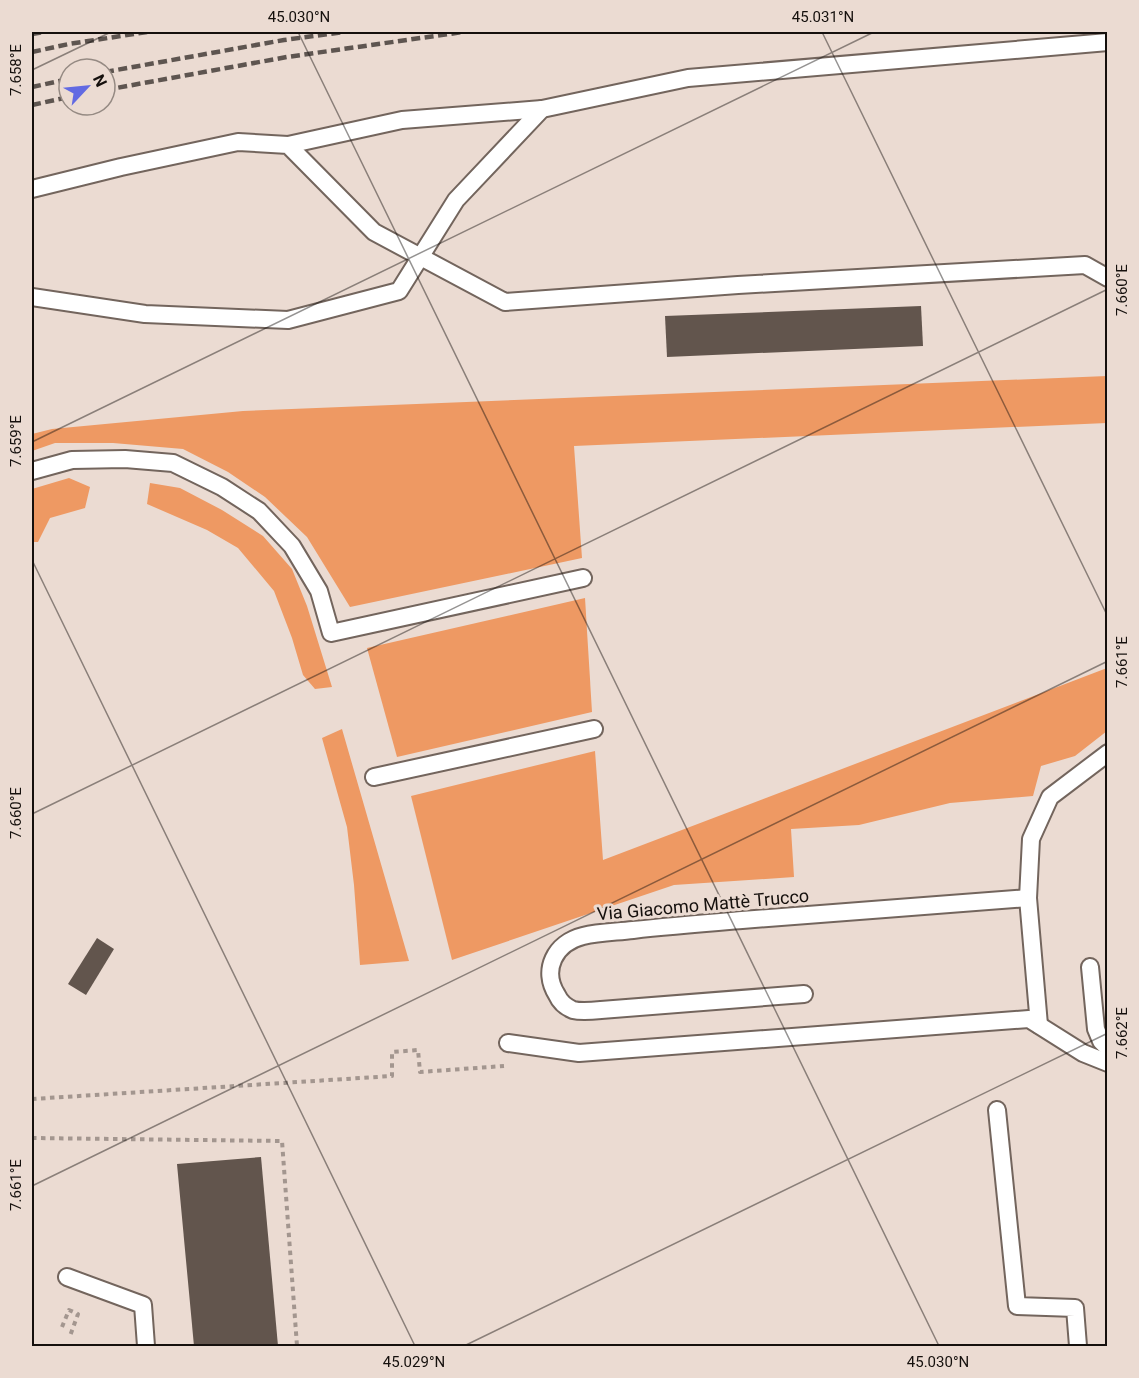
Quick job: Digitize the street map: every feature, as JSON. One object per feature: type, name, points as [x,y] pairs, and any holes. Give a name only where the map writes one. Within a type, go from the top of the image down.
[{"type":"lane","points":[[32,189],[238,142],[288,146],[402,120],[542,109],[688,78],[1107,42]]},
{"type":"lane","points":[[32,297],[145,314],[288,320],[399,291],[456,200],[542,109]]},
{"type":"lane","points":[[288,146],[374,232],[505,302],[738,285],[1085,265],[1107,278]]},
{"type":"lane","points":[[32,471],[72,460],[125,459],[173,463],[222,487],[259,511],[292,546],[319,591],[331,633],[583,578]]},
{"type":"lane","points":[[374,777],[594,729]]},
{"type":"lane","points":[[1039,1025],[1028,897],[1031,839],[1050,797],[1107,753]]},
{"type":"lane","name":"Via Giacomo Mattè Trucco","points":[[804,994],[601,1010],[574,1010],[559,1000],[554,992],[550,966],[558,950],[574,939],[590,935],[1028,897]]},
{"type":"lane","points":[[1089,960],[1096,1029],[1107,1048]]},
{"type":"lane","points":[[508,1043],[579,1053],[1029,1019],[1083,1053],[1107,1063]]},
{"type":"lane","points":[[997,1110],[1017,1306],[1075,1308],[1078,1347]]},
{"type":"lane","points":[[67,1277],[143,1305],[146,1347]]},
{"type":"path","points":[[32,1098],[392,1076],[392,1052],[418,1050],[420,1072],[505,1066]]},
{"type":"path","points":[[32,1138],[282,1141],[297,1347]]},
{"type":"path","points":[[62,1327],[69,1310],[78,1314],[70,1336]]},
{"type":"shaded area","points":[[1107,376],[1107,423],[574,446],[582,558],[350,607],[307,537],[265,497],[228,472],[183,449],[113,443],[55,443],[32,451],[32,434],[52,429],[243,411]]},
{"type":"shaded area","points":[[69,478],[90,487],[85,508],[50,518],[38,542],[32,542],[32,489]]},
{"type":"shaded area","points":[[150,483],[180,488],[222,510],[263,536],[292,569],[307,606],[332,687],[315,689],[303,675],[274,591],[238,548],[207,530],[147,504]]},
{"type":"shaded area","points":[[585,598],[592,712],[397,757],[367,648]]},
{"type":"shaded area","points":[[1107,668],[1107,731],[1075,756],[1041,766],[1033,796],[950,803],[859,825],[791,829],[794,877],[674,885],[452,960],[411,796],[595,751],[603,860]]},
{"type":"shaded area","points":[[342,729],[409,961],[360,965],[347,827],[322,738]]},
{"type":"building","points":[[921,306],[923,346],[667,357],[665,316]]},
{"type":"building","points":[[97,938],[114,949],[86,995],[68,984]]},
{"type":"building","points":[[261,1157],[278,1346],[194,1346],[177,1164]]},
{"type":"railway","points":[[32,34],[44,32]]},
{"type":"railway","points":[[32,52],[147,32]]},
{"type":"railway","points":[[117,70],[284,40],[344,32]]},
{"type":"railway","points":[[117,88],[287,57],[463,32]]},
{"type":"railway","points":[[32,87],[57,82]]},
{"type":"railway","points":[[32,105],[57,100]]}]
